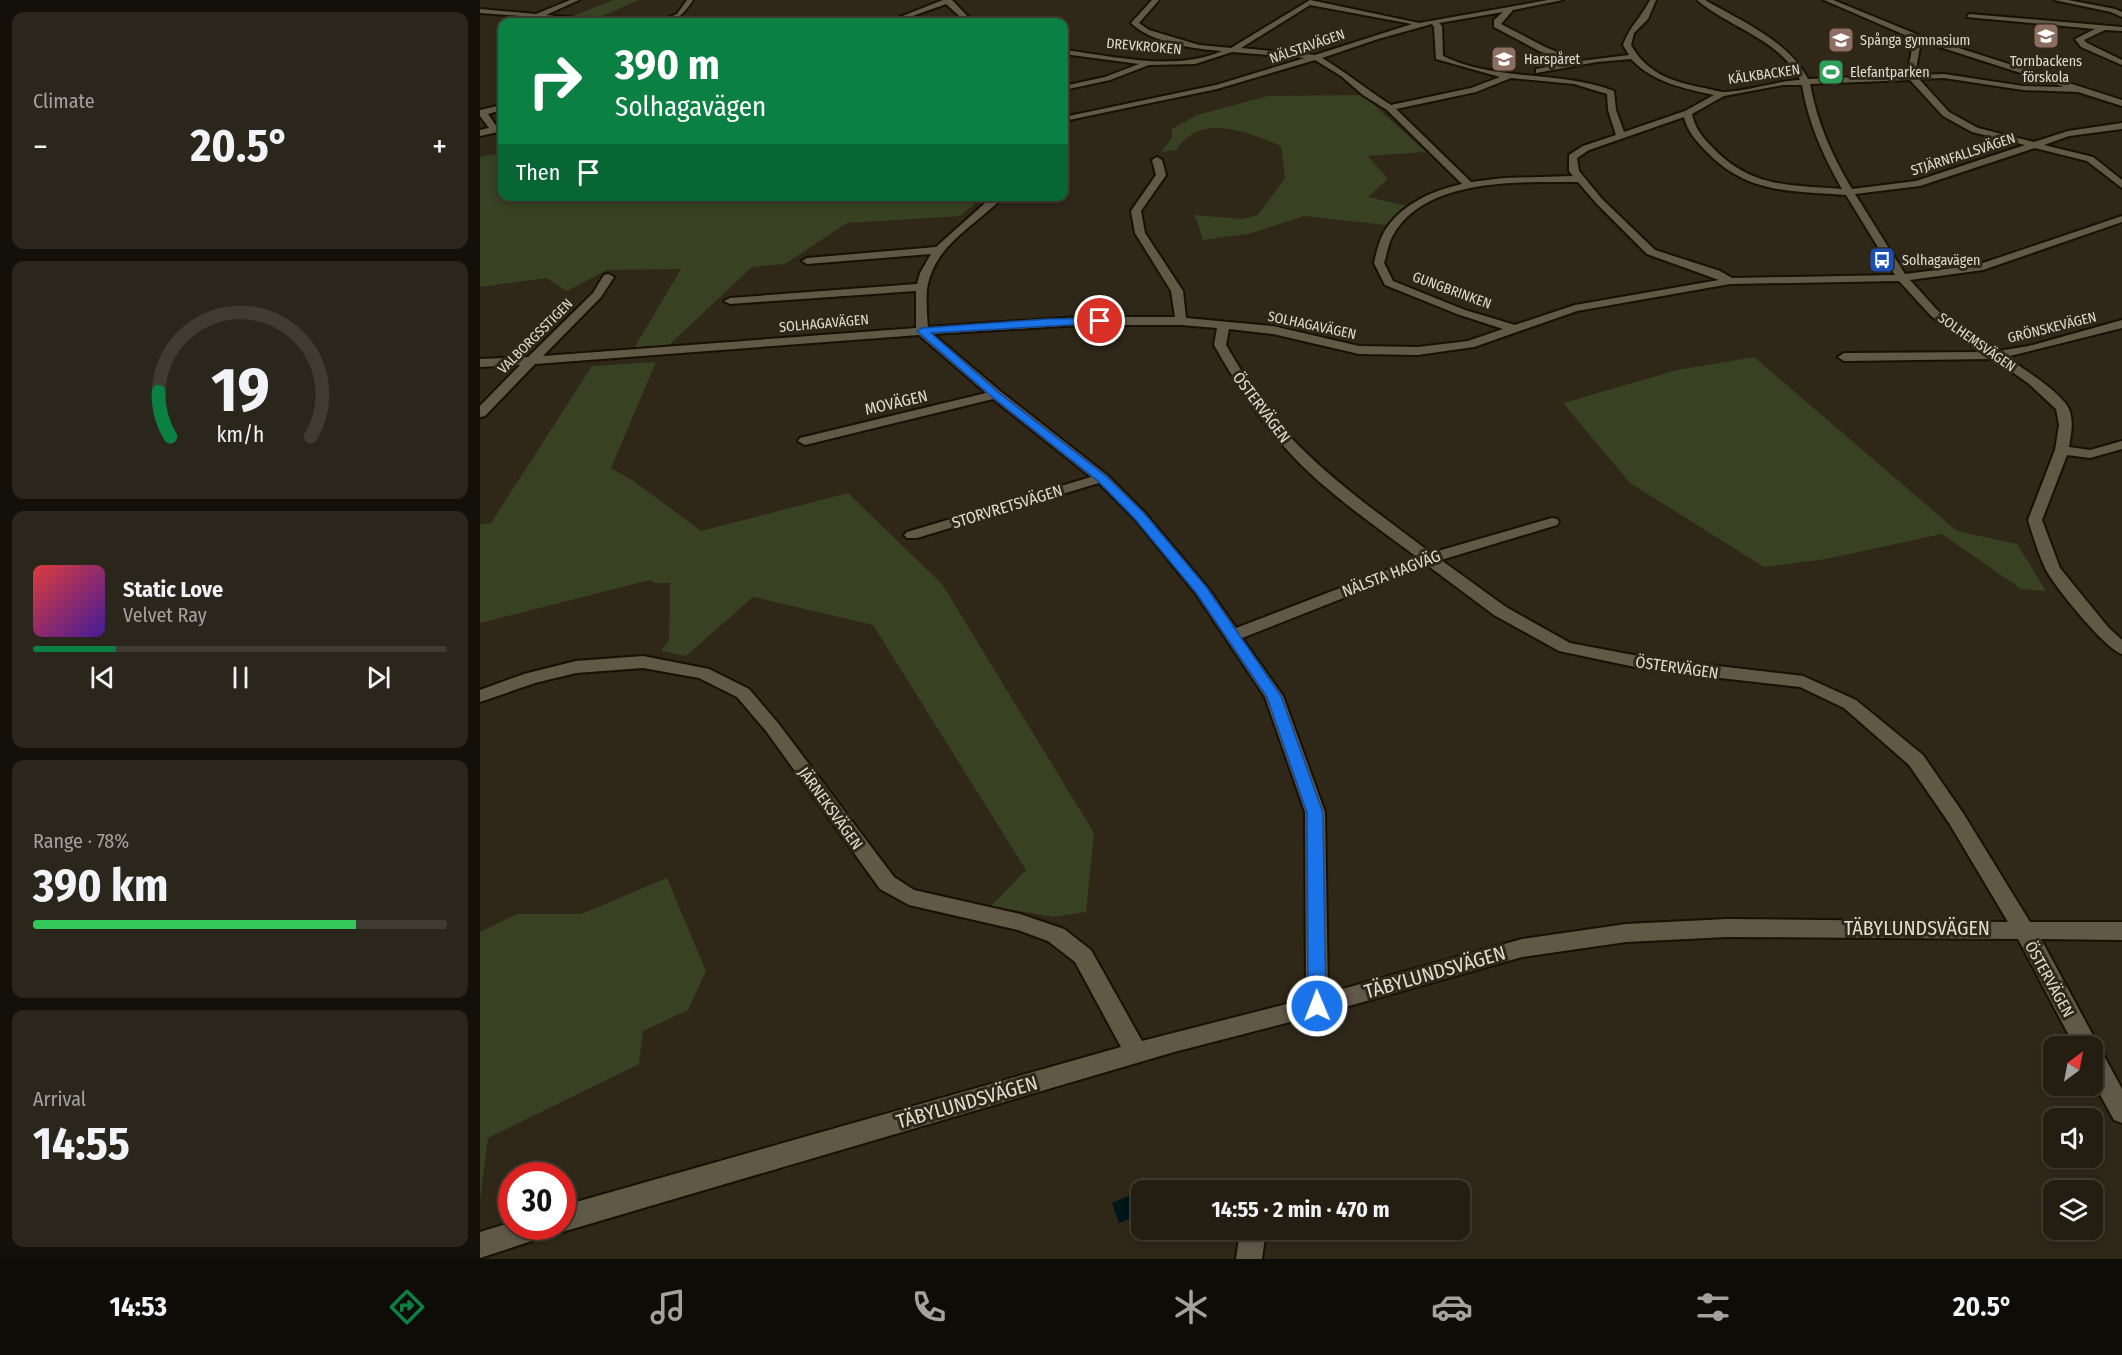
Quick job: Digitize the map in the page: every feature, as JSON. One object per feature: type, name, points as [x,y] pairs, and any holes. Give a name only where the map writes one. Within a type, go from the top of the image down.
[{"type":"street","points":[[535,17],[576,0]]},
{"type":"street","points":[[671,18],[679,15],[690,0]]},
{"type":"street","points":[[1156,0],[1135,23],[1146,32],[1198,47],[1315,57],[1344,74],[1366,93],[1390,108],[1468,185]]},
{"type":"street","points":[[1500,0],[1525,6]]},
{"type":"street","name":"NÄLSTAVÄGEN","points":[[1068,118],[1217,87],[1275,72],[1315,57],[1422,24],[1560,0]]},
{"type":"street","points":[[1653,0],[1644,19],[1631,32],[1627,45],[1632,57],[1658,79],[1722,94]]},
{"type":"street","name":"SOLHEMSVÄGEN","points":[[1700,0],[1762,37],[1798,67],[1805,81],[1809,102],[1829,159],[1902,278],[1935,314],[2032,380],[2062,408],[2067,425],[2062,450],[2035,520],[2053,569],[2102,631],[2122,649]]},
{"type":"street","points":[[1827,0],[1918,38],[2075,90],[2122,103]]},
{"type":"street","points":[[2057,0],[2113,10],[2122,15]]},
{"type":"street","points":[[902,18],[948,1],[966,18]]},
{"type":"street","points":[[1311,2],[1422,24]]},
{"type":"street","name":"DREVKROKEN","points":[[1068,52],[1185,64],[1211,59],[1255,38],[1287,14],[1311,2]]},
{"type":"street","points":[[1511,8],[1498,20],[1497,25],[1542,49],[1578,63]]},
{"type":"street","points":[[480,11],[548,18]]},
{"type":"street","points":[[1969,16],[2122,29]]},
{"type":"street","points":[[1433,22],[1438,26],[1439,57],[1446,62],[1512,76],[1592,84],[1611,93],[1612,110],[1621,136]]},
{"type":"street","points":[[2103,27],[2079,39],[2084,45],[2122,63]]},
{"type":"street","points":[[1918,38],[1911,76],[1946,114],[1975,130],[2090,159],[2122,185]]},
{"type":"street","points":[[1390,108],[1473,90],[1512,76],[1578,63],[1632,57]]},
{"type":"street","points":[[1068,87],[1132,72],[1149,62]]},
{"type":"street","name":"KÄLKBACKEN","points":[[1730,281],[1716,273],[1651,252],[1599,201],[1574,171],[1572,157],[1586,148],[1688,113],[1722,94],[1805,81],[1944,76],[2023,88],[2075,90]]},
{"type":"street","points":[[480,133],[495,130],[481,113],[498,109]]},
{"type":"street","name":"STJÄRNFALLSVÄGEN","points":[[1688,113],[1690,124],[1700,140],[1725,166],[1739,175],[1778,187],[1849,192],[1917,184],[2068,134],[2122,126]]},
{"type":"street","points":[[1669,120],[1690,124]]},
{"type":"street","points":[[1157,160],[1161,175],[1136,211],[1140,233],[1177,291],[1181,321]]},
{"type":"street","name":"GUNGBRINKEN","points":[[1514,328],[1461,312],[1389,283],[1379,263],[1388,234],[1407,213],[1438,195],[1468,185],[1486,182],[1582,179]]},
{"type":"street","points":[[993,201],[938,250],[927,269],[922,287],[922,331],[995,394],[1102,478],[1140,516],[1202,591],[1274,696],[1315,813],[1317,1006]]},
{"type":"street","name":"SOLHAGAVÄGEN","points":[[480,363],[1047,322],[1181,321],[1273,330],[1359,350],[1418,351],[1470,344],[1575,308],[1730,281],[1902,278],[1979,268],[2122,219]]},
{"type":"street","points":[[807,261],[938,250]]},
{"type":"street","name":"VALBORGSSTIGEN","points":[[480,413],[597,295],[608,277]]},
{"type":"street","points":[[730,301],[922,287]]},
{"type":"street","name":"GRÖNSKEVÄGEN","points":[[1844,357],[1996,355],[2030,349],[2122,324]]},
{"type":"street","name":"ÖSTERVÄGEN","points":[[1224,325],[1220,345],[1248,393],[1293,448],[1358,506],[1500,611],[1565,647],[1649,664],[1803,682],[1850,704],[1916,760],[1956,818],[2023,929],[2082,1036]]},
{"type":"street","name":"MOVÄGEN","points":[[805,441],[995,394]]},
{"type":"street","points":[[2062,450],[2090,454],[2122,445]]},
{"type":"street","name":"STORVRETSVÄGEN","points":[[912,535],[1102,478]]},
{"type":"street","name":"NÄLSTA HAGVÄG","points":[[1234,635],[1427,558],[1552,522]]},
{"type":"street","name":"JÄRNEKSVÄGEN","points":[[480,696],[530,678],[576,667],[643,662],[703,674],[743,693],[772,727],[887,882],[909,897],[1020,922],[1056,934],[1083,956],[1137,1054]]},
{"type":"street","name":"TÄBYLUNDSVÄGEN","points":[[576,1215],[1174,1042],[1317,1006],[1522,948],[1626,933],[1727,928],[2122,931]]},
{"type":"street","points":[[2103,1077],[2122,1112]]},
{"type":"street","points":[[480,1245],[498,1239]]},
{"type":"street","points":[[1249,1259],[1252,1240]]},
{"type":"green space","points":[[613,0],[639,0],[597,18],[570,17]]},
{"type":"green space","points":[[1363,95],[1426,152],[1368,156],[1388,179],[1368,197],[1408,206],[1385,225],[1304,216],[1248,234],[1203,240],[1195,215],[1242,219],[1258,215],[1285,178],[1281,146],[1239,131],[1211,128],[1198,131],[1187,138],[1176,150],[1161,152],[1172,138],[1172,129],[1197,115],[1268,96]]},
{"type":"green space","points":[[498,154],[498,201],[978,201],[960,216],[847,223],[785,264],[752,267],[669,345],[633,350],[681,269],[607,270],[567,291],[546,278],[480,287],[480,157]]},
{"type":"green space","points":[[1754,357],[1957,531],[2017,544],[2046,591],[2021,589],[1942,534],[1826,559],[1764,567],[1630,483],[1563,403],[1677,370]]},
{"type":"green space","points":[[656,362],[611,468],[632,480],[701,531],[848,493],[942,584],[1094,833],[1086,912],[1053,917],[991,906],[1026,870],[873,625],[753,597],[686,656],[661,651],[669,640],[670,583],[655,583],[650,580],[480,623],[480,524],[491,523],[592,366]]},
{"type":"green space","points":[[667,878],[706,971],[688,1010],[643,1031],[639,1064],[488,1138],[480,1200],[480,932],[517,914],[581,914]]},
{"type":"shaded area","points":[[1131,1195],[1131,1218],[1119,1223],[1112,1203]]},
{"type":"place","name":"Tornbackens förskola","points":[[2046,36]]},
{"type":"place","name":"Spånga gymnasium","points":[[1841,40]]},
{"type":"place","name":"Harspåret","points":[[1504,59]]},
{"type":"place","name":"Elefantparken","points":[[1831,72]]},
{"type":"place","name":"Solhagavägen","points":[[1882,260]]},
{"type":"route","points":[[1100,321],[1047,322],[922,331],[995,394],[1102,478],[1140,516],[1202,591],[1274,696],[1315,813],[1317,1006]]}]
